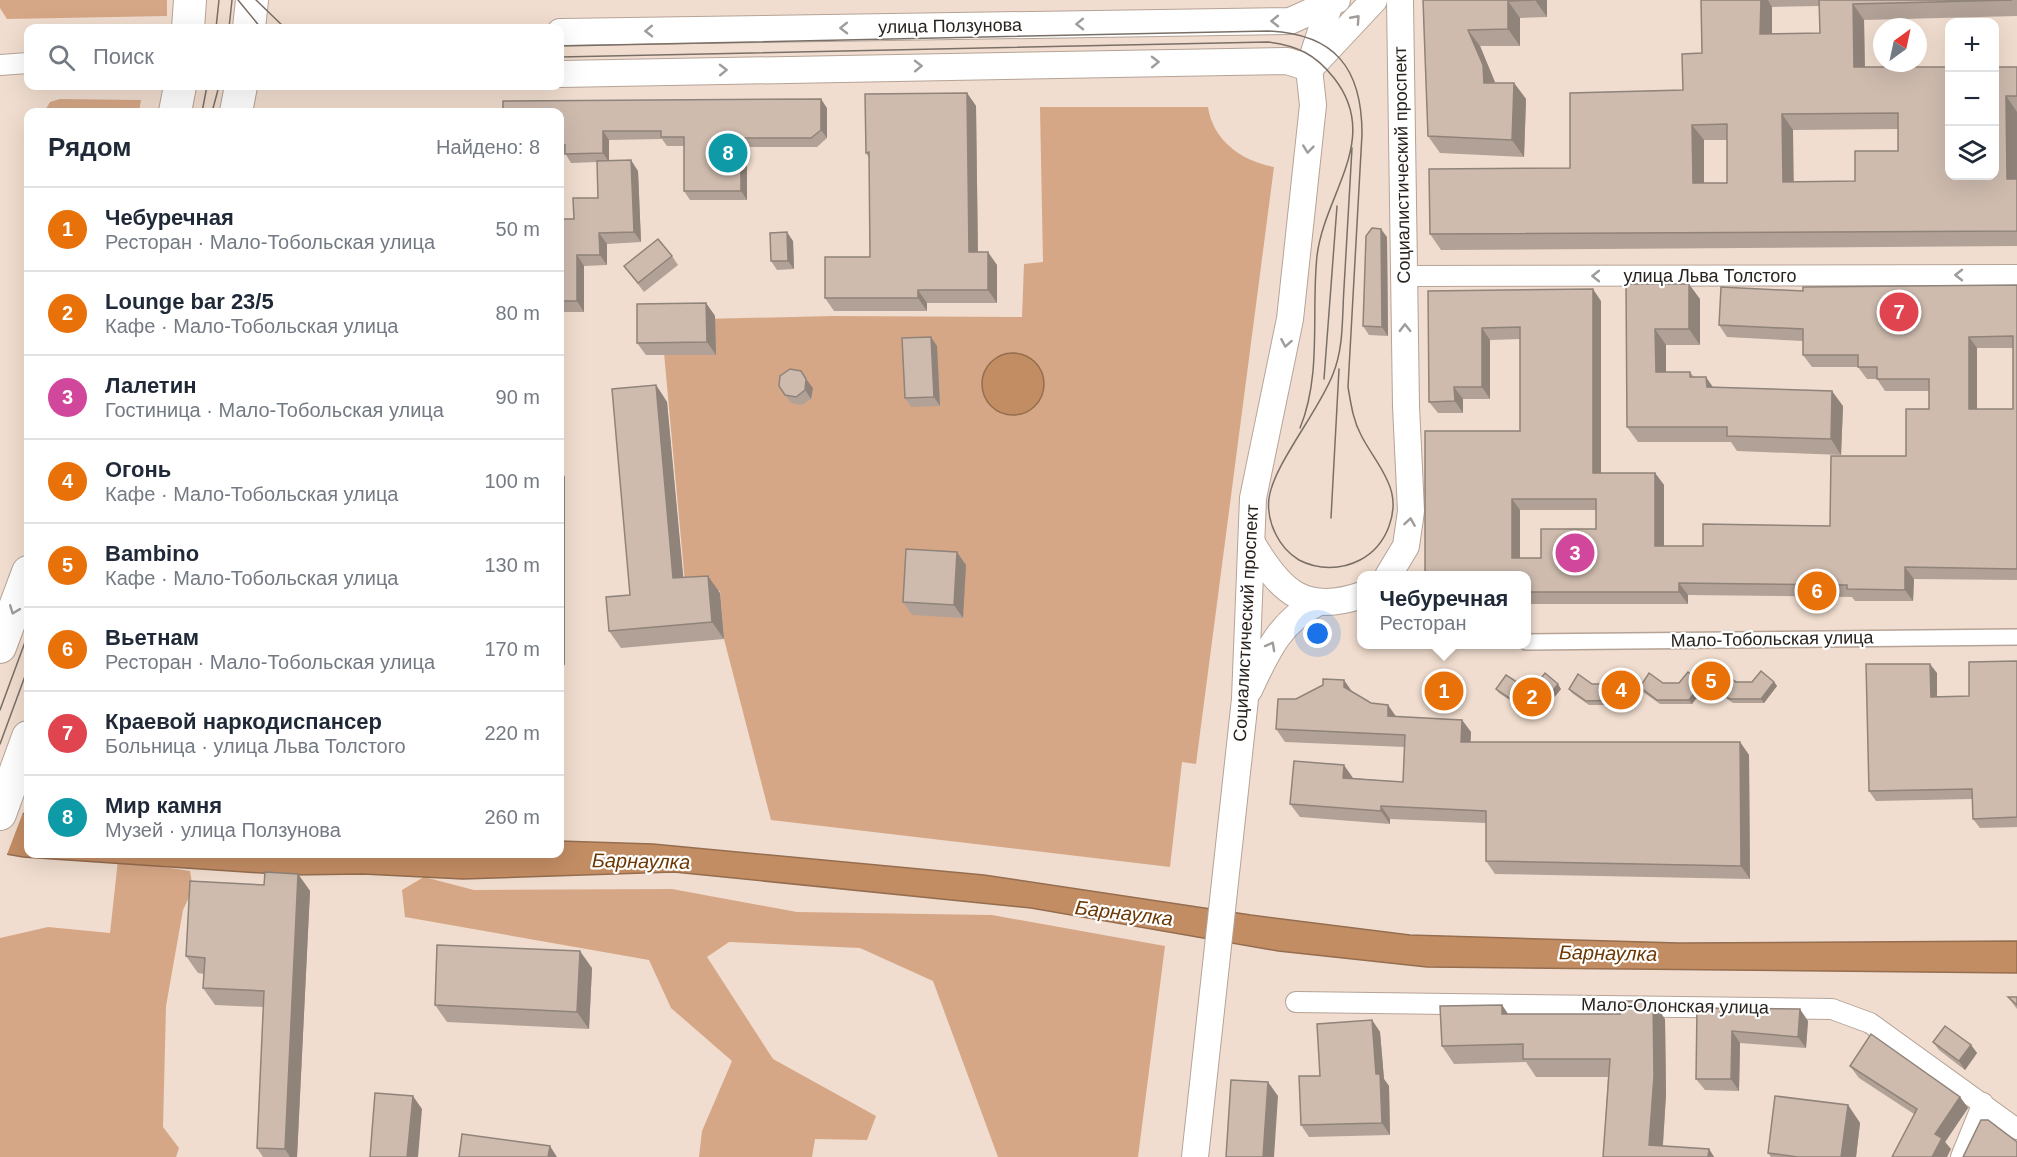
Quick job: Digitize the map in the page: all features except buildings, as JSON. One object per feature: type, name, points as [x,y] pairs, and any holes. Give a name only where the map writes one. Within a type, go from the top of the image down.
[{"type":"main road","points":[[188,24],[190,0]]},
{"type":"main road","points":[[249,24],[252,0]]},
{"type":"main road","points":[[176,108],[179,90]]},
{"type":"main road","points":[[237,108],[240,90]]},
{"type":"main road","points":[[0,647],[24,583]]},
{"type":"main road","points":[[0,814],[24,751]]},
{"type":"street","points":[[564,74],[1303,73],[1374,0]]},
{"type":"street","name":"Социалистический проспект","points":[[1391,571],[1406,546],[1411,511],[1404,276],[1400,0]]},
{"type":"street","name":"Социалистический проспект","points":[[1195,1157],[1245,699],[1253,498],[1290,319],[1303,73],[1333,1]]},
{"type":"street","name":"улица Ползунова","points":[[564,32],[1290,21],[1333,1]]},
{"type":"street","points":[[0,65],[24,63]]},
{"type":"street","name":"улица Льва Толстого","points":[[1404,276],[2017,275]]},
{"type":"street","points":[[1252,543],[1270,573],[1292,592],[1317,603],[1337,603],[1357,597]]},
{"type":"street","points":[[1245,699],[1279,632],[1298,612],[1317,603]]},
{"type":"street","name":"Мало-Тобольская улица","points":[[1531,642],[2017,637]]},
{"type":"street","name":"Мало-Олонская улица","points":[[1296,1002],[1832,1009],[1870,1023],[2017,1129]]},
{"type":"street","points":[[1961,1157],[1983,1104]]},
{"type":"shaded area","points":[[0,0],[167,0],[167,16],[7,19],[0,8]]},
{"type":"shaded area","points":[[60,99],[141,100],[140,108],[46,108],[50,102]]},
{"type":"shaded area","points":[[1040,107],[1208,107],[1216,130],[1231,148],[1251,160],[1274,167],[1196,764],[1182,762],[1170,867],[771,820],[724,639],[720,591],[686,594],[661,320],[833,316],[1022,317],[1024,264],[1043,262]]},
{"type":"shaded area","points":[[118,860],[190,871],[193,889],[183,910],[166,1006],[163,1127],[179,1148],[176,1157],[0,1157],[0,938],[48,927],[110,933]]},
{"type":"shaded area","points":[[424,877],[474,890],[672,889],[797,912],[992,915],[1165,946],[1138,1157],[998,1157],[933,981],[860,948],[729,942],[707,957],[773,1059],[876,1116],[867,1140],[815,1139],[812,1157],[699,1157],[702,1131],[732,1061],[671,1008],[649,960],[405,917],[402,890]]},
{"type":"water","points":[[1007,353],[1019,353],[1035,362],[1042,372],[1044,384],[1042,396],[1035,406],[1019,415],[1007,415],[996,410],[987,401],[982,390],[982,378],[987,367],[996,358]]},
{"type":"water","points":[[0,811],[24,814],[24,857],[0,853]]},
{"type":"water","name":"Барнаулка","points":[[564,841],[653,844],[984,875],[1251,915],[1410,935],[1679,943],[2017,941],[2017,973],[1427,967],[1278,951],[1031,908],[674,872],[463,879],[363,874],[290,875],[38,858],[564,858]]},
{"type":"pier","points":[[0,808],[24,810],[6,857],[0,856]]},
{"type":"tram line","points":[[216,24],[219,0]]},
{"type":"tram line","points":[[229,24],[232,0]]},
{"type":"tram line","points":[[238,0],[258,24]]},
{"type":"tram line","points":[[256,0],[281,24]]},
{"type":"tram line","points":[[564,46],[1268,31],[1311,39],[1327,48],[1340,59],[1350,73],[1357,90],[1361,111],[1362,134],[1348,387],[1356,424],[1385,476],[1392,493],[1393,504],[1389,526],[1378,546],[1360,560],[1345,566],[1330,568],[1306,563],[1285,549],[1272,525],[1269,498],[1279,469],[1318,404],[1337,364],[1342,332],[1352,148]]},
{"type":"tram line","points":[[564,57],[1268,42],[1305,52],[1320,63],[1334,78],[1347,101],[1353,123],[1352,145],[1322,233],[1317,256],[1311,387],[1300,428]]},
{"type":"tram line","points":[[203,108],[206,90]]},
{"type":"tram line","points":[[213,108],[218,90]]},
{"type":"tram line","points":[[1324,379],[1337,206]]},
{"type":"tram line","points":[[1331,518],[1339,369]]},
{"type":"tram line","points":[[0,710],[24,645]]},
{"type":"tram line","points":[[0,744],[24,679]]},
{"type":"place","name":"Мир камня","points":[[728,153]]},
{"type":"place","name":"Краевой наркодиспансер","points":[[1899,312]]},
{"type":"place","name":"Лалетин","points":[[1575,553]]},
{"type":"place","name":"Вьетнам","points":[[1817,591]]},
{"type":"place","name":"Bambino","points":[[1711,681]]},
{"type":"place","name":"Огонь","points":[[1621,690]]},
{"type":"place","name":"Чебуречная","points":[[1444,691]]},
{"type":"place","name":"Lounge bar 23/5","points":[[1532,697]]}]
